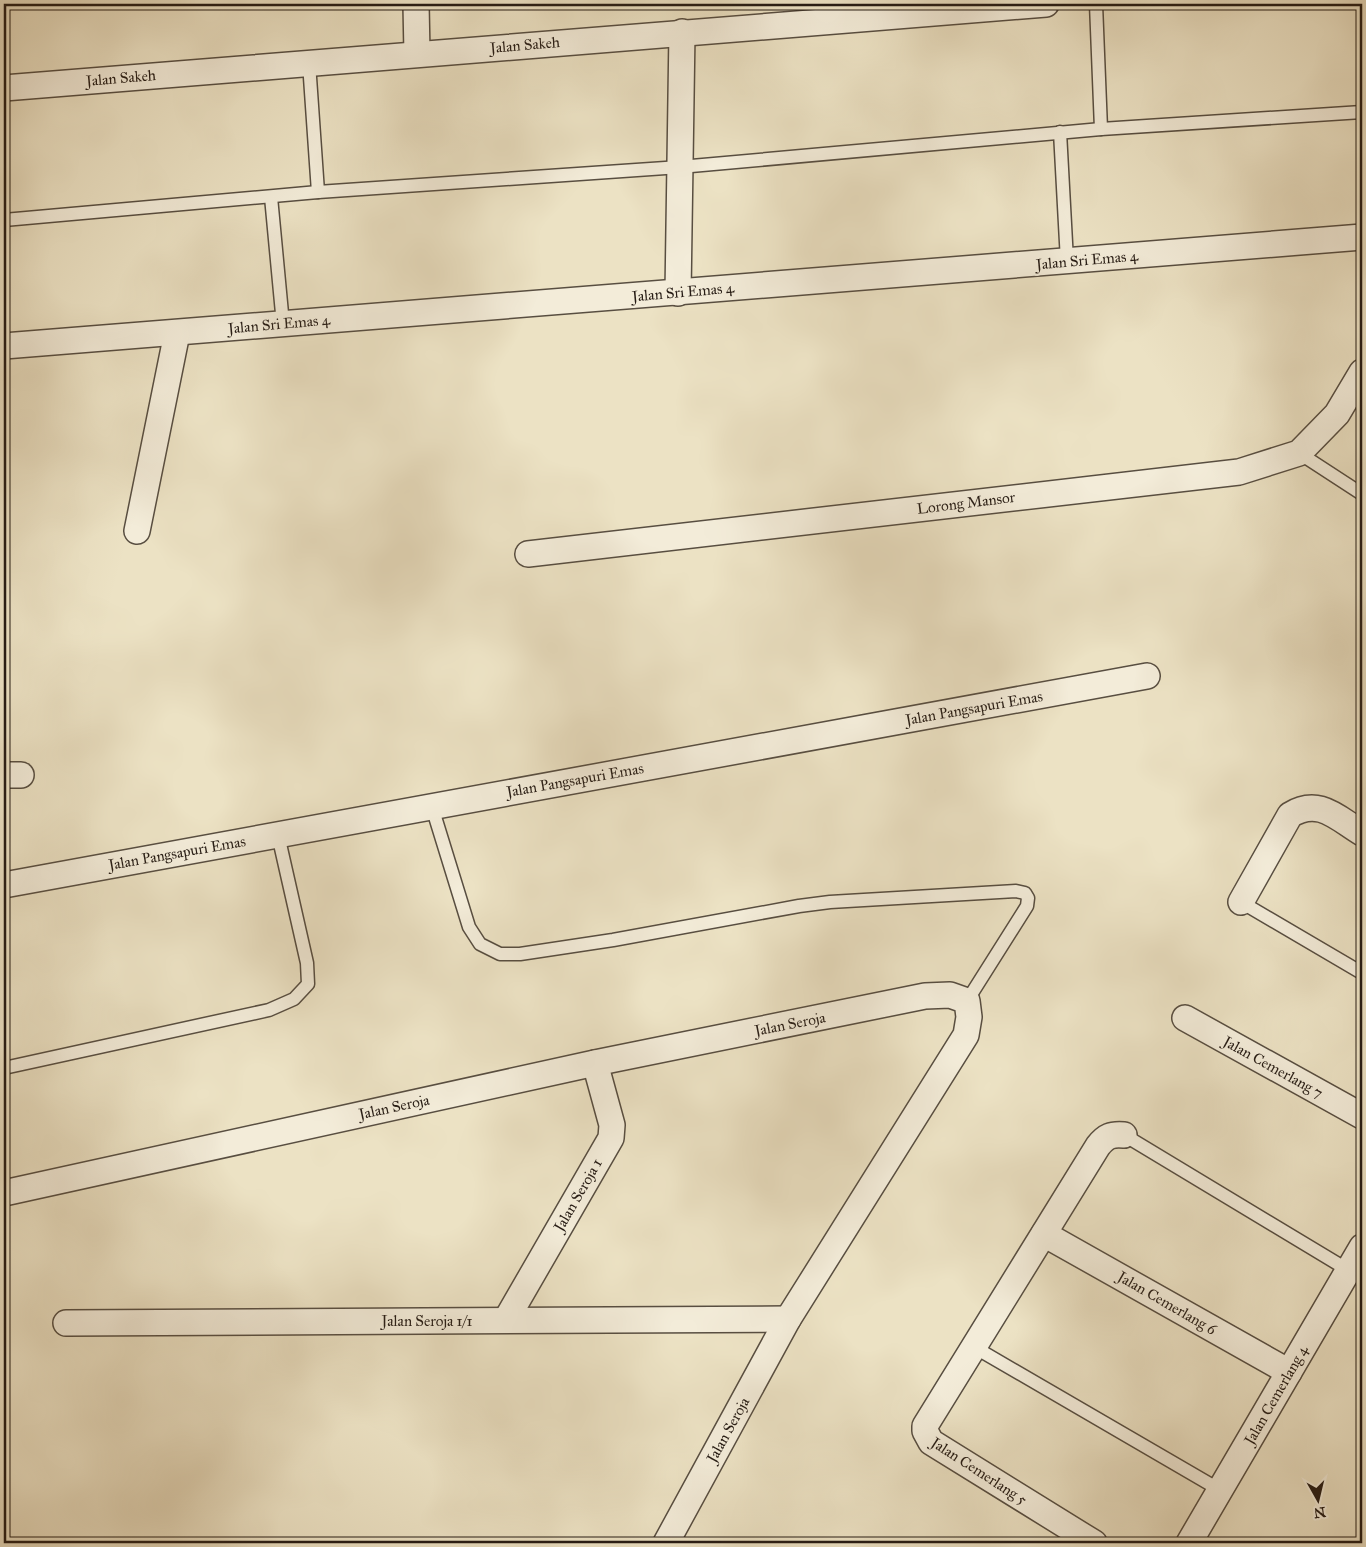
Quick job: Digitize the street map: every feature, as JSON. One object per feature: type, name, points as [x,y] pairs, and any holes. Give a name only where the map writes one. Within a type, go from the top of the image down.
[{"type":"street","points":[[416,4],[417,54]]},
{"type":"street","name":"Jalan Sakeh","points":[[4,88],[1046,4]]},
{"type":"street","points":[[678,293],[682,32]]},
{"type":"street","name":"Jalan Sri Emas 4","points":[[4,346],[1362,237]]},
{"type":"street","points":[[137,531],[177,332]]},
{"type":"street","name":"Lorong Mansor","points":[[528,554],[1239,472],[1299,453],[1337,414],[1362,372]]},
{"type":"street","name":"Jalan Pangsapuri Emas","points":[[4,885],[1147,676]]},
{"type":"street","points":[[1241,902],[1290,815],[1310,807],[1321,808],[1362,832]]},
{"type":"street","name":"Jalan Seroja","points":[[4,1193],[595,1063],[925,996],[950,995],[967,1001],[969,1017],[966,1035],[788,1319],[666,1543]]},
{"type":"street","name":"Jalan Cemerlang 7","points":[[1185,1018],[1362,1116]]},
{"type":"street","name":"Jalan Seroja 1","points":[[506,1320],[611,1138],[612,1124],[595,1063]]},
{"type":"street","name":"Jalan Cemerlang 5","points":[[1094,1543],[931,1442],[927,1437],[924,1426],[1098,1146],[1104,1138],[1112,1134],[1124,1135]]},
{"type":"street","name":"Jalan Cemerlang 6","points":[[1044,1234],[1289,1372]]},
{"type":"street","name":"Jalan Cemerlang 4","points":[[1189,1543],[1362,1247]]},
{"type":"street","name":"Jalan Seroja 1/1","points":[[66,1323],[788,1319]]},
{"type":"lane","points":[[1096,4],[1101,129]]},
{"type":"lane","points":[[308,63],[318,192]]},
{"type":"lane","points":[[4,220],[318,192],[680,167],[1060,132],[1362,112]]},
{"type":"lane","points":[[1060,132],[1067,261]]},
{"type":"lane","points":[[272,196],[283,324]]},
{"type":"lane","points":[[1299,453],[1362,494]]},
{"type":"lane","points":[[432,807],[469,927],[480,944],[500,954],[520,954],[613,940],[799,906],[1016,891],[1025,894],[1028,898],[1026,906],[967,1001]]},
{"type":"lane","points":[[4,1068],[270,1010],[294,999],[308,984],[307,963],[278,835]]},
{"type":"lane","points":[[1241,902],[1362,973]]},
{"type":"lane","points":[[1124,1135],[1348,1270]]},
{"type":"lane","points":[[974,1347],[1220,1490]]}]
